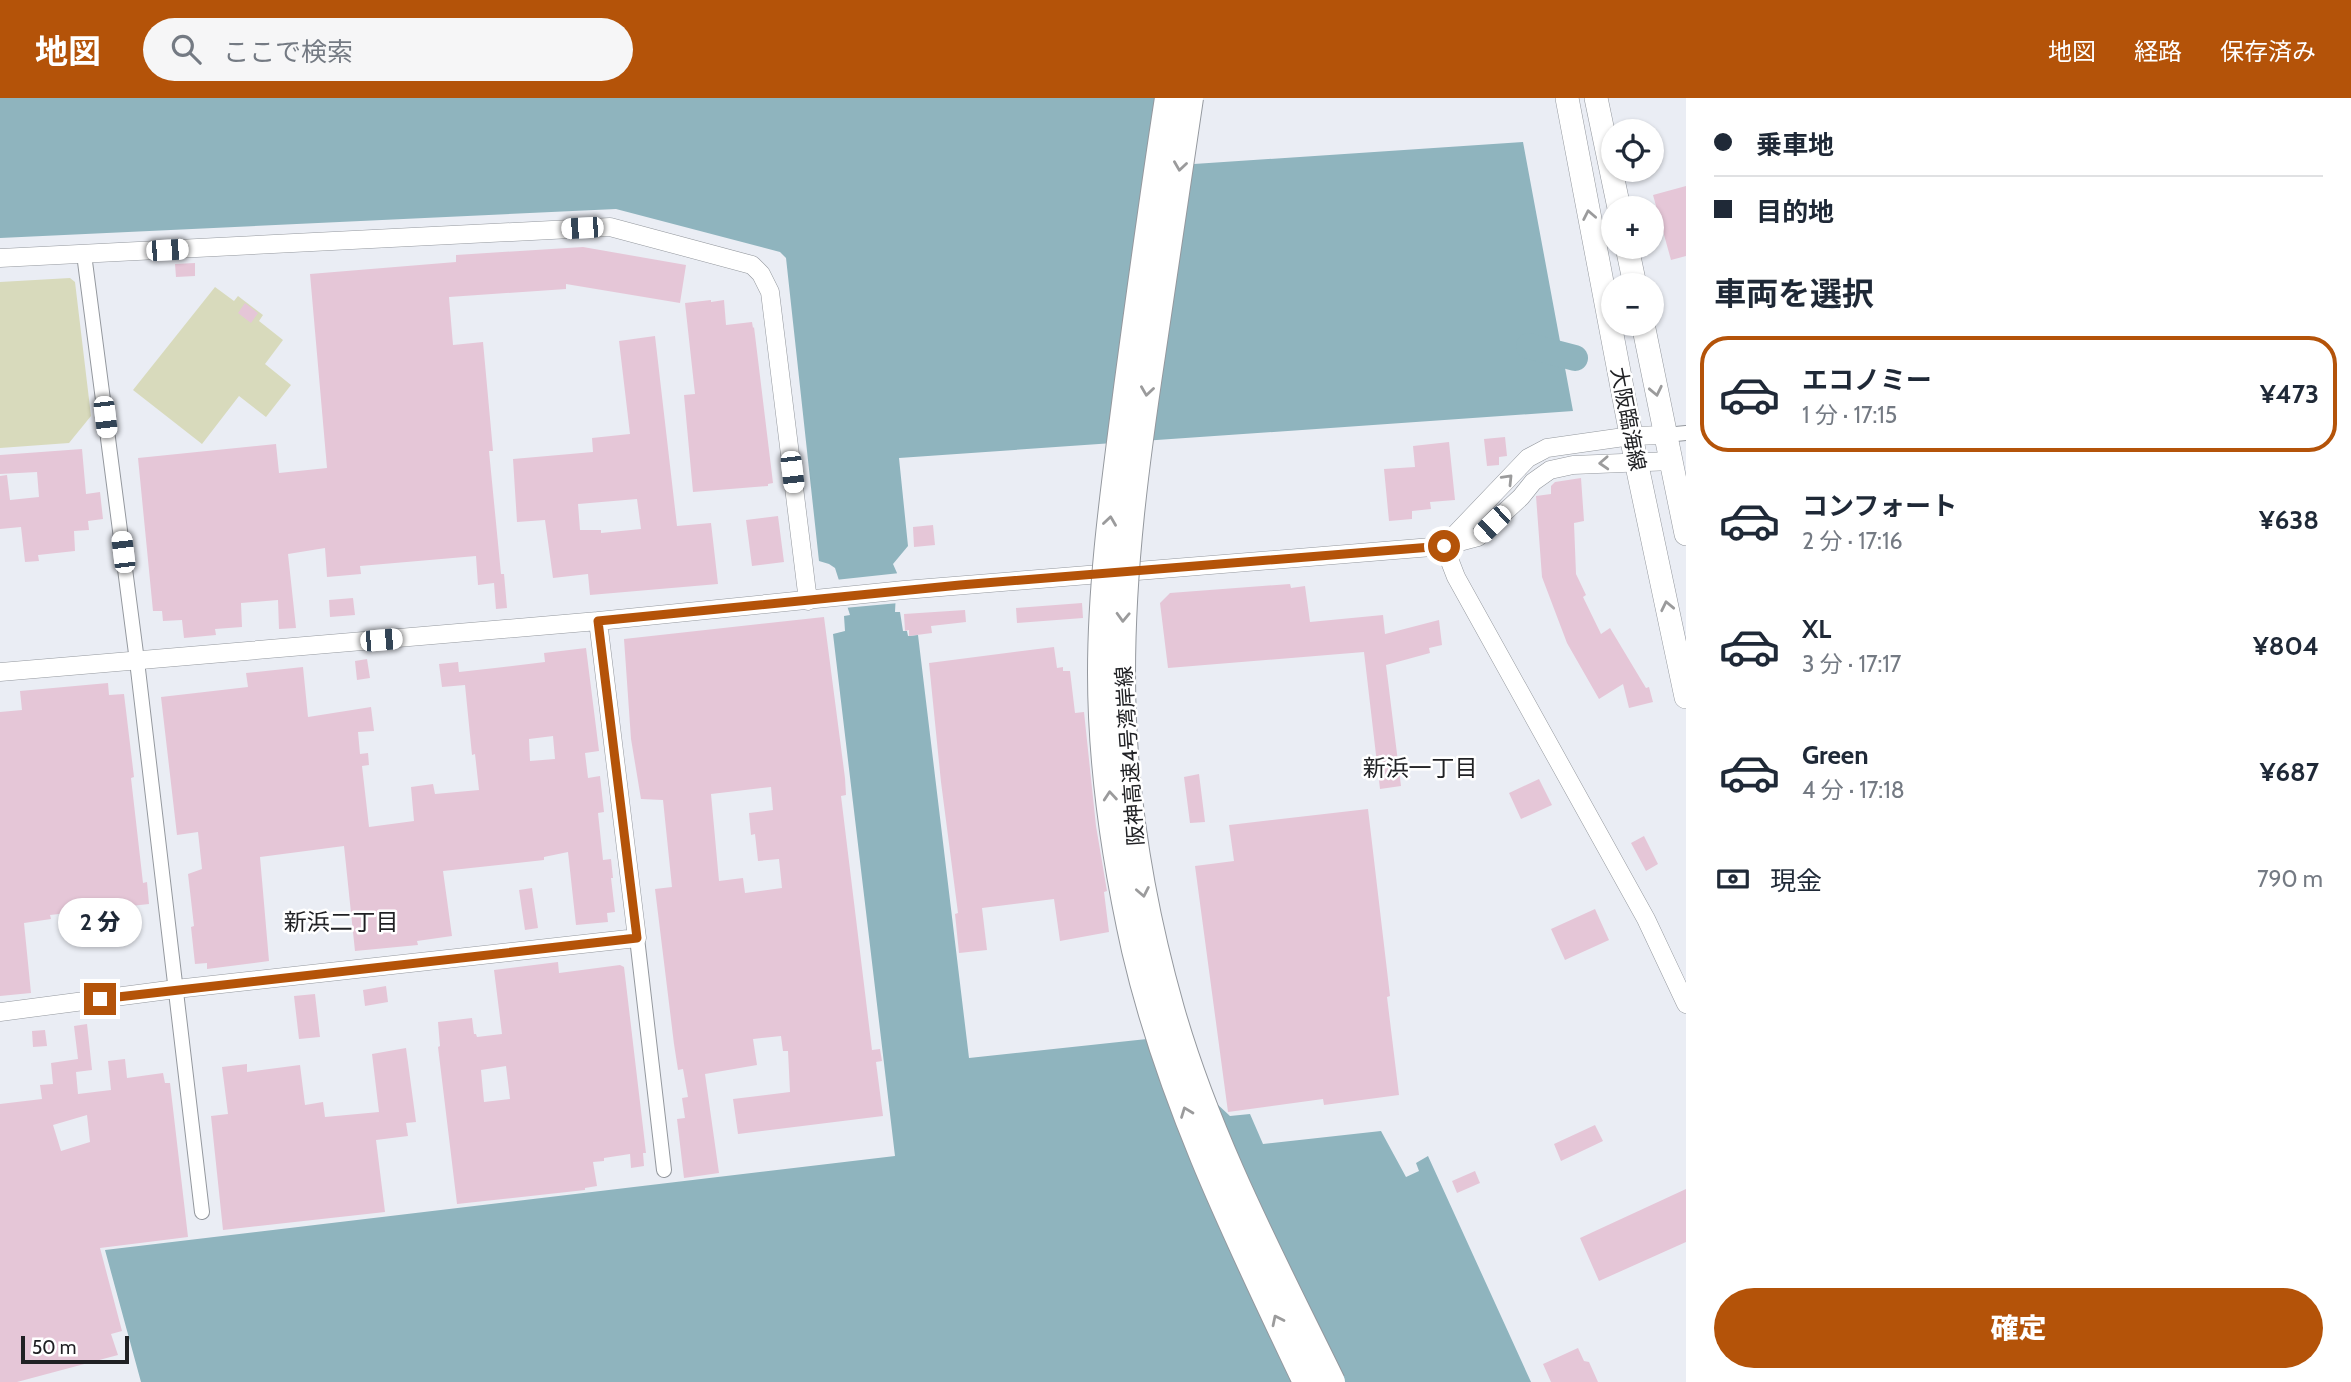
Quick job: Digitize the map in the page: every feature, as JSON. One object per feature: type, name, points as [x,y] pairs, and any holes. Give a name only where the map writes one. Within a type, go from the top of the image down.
[{"type":"highway","name":"阪神高速4号湾岸線","points":[[1167,98],[1108,534],[1101,675],[1111,809],[1121,878],[1153,1018],[1227,1212],[1306,1382]]},
{"type":"highway","name":"阪神高速4号湾岸線","points":[[1190,98],[1139,440],[1127,542],[1122,676],[1130,814],[1154,946],[1172,1012],[1194,1076],[1247,1206],[1332,1382]]},
{"type":"main road","name":"大阪臨海線","points":[[1567,98],[1631,436],[1686,697]]},
{"type":"main road","points":[[1596,98],[1616,196]]},
{"type":"main road","name":"大阪臨海線","points":[[1647,336],[1676,434],[1686,534]]},
{"type":"street","points":[[0,258],[610,227],[752,265],[761,274],[770,292],[808,601]]},
{"type":"street","points":[[84,254],[137,661],[202,1212]]},
{"type":"street","points":[[1444,546],[1528,457],[1546,448],[1631,436],[1676,434]]},
{"type":"street","points":[[0,672],[598,621],[904,590],[1444,546],[1478,537],[1521,497],[1533,482],[1550,470],[1573,465],[1679,460]]},
{"type":"street","points":[[1444,546],[1456,578],[1646,919],[1686,1004]]},
{"type":"street","points":[[598,621],[664,1170]]},
{"type":"street","points":[[0,1012],[176,989],[637,938]]},
{"type":"green space","points":[[70,278],[75,282],[91,416],[69,443],[0,448],[0,282]]},
{"type":"green space","points":[[215,287],[234,301],[238,296],[263,315],[259,321],[283,340],[265,364],[291,385],[266,417],[239,396],[202,444],[133,390]]},
{"type":"water","points":[[0,98],[1200,98],[1179,165],[1523,142],[1573,411],[899,458],[908,546],[893,564],[897,573],[895,612],[900,612],[903,631],[907,631],[908,636],[918,635],[969,1058],[1147,1039],[1230,1116],[1250,1114],[1263,1144],[1381,1131],[1406,1177],[1419,1171],[1416,1163],[1428,1156],[1531,1382],[141,1382],[105,1250],[895,1156],[833,634],[845,631],[844,616],[850,615],[835,568],[819,561],[786,258],[780,252],[616,209],[0,238]]},
{"type":"pier","points":[[900,573],[899,603],[844,608],[835,580]]},
{"type":"building","points":[[1686,186],[1686,256],[1671,260],[1664,235],[1664,196],[1653,195]]},
{"type":"building","points":[[583,247],[686,265],[680,303],[566,284],[566,289],[449,297],[453,345],[483,342],[493,451],[489,451],[507,608],[496,609],[494,583],[478,585],[476,556],[360,566],[361,574],[327,577],[325,548],[288,554],[296,628],[279,629],[278,600],[241,603],[242,627],[215,629],[216,635],[184,638],[182,620],[163,621],[162,611],[153,611],[138,458],[276,444],[279,473],[327,468],[310,274],[456,262],[456,255]]},
{"type":"building","points":[[195,263],[195,276],[176,277],[175,264]]},
{"type":"building","points":[[724,300],[726,325],[752,322],[754,327],[773,483],[768,486],[693,492],[684,395],[695,394],[685,303]]},
{"type":"building","points":[[245,303],[258,313],[251,323],[238,313]]},
{"type":"building","points":[[655,336],[677,526],[711,523],[718,584],[590,595],[588,574],[553,578],[545,520],[517,522],[513,459],[593,452],[592,438],[630,434],[619,341]],"holes":[[[637,499],[641,529],[601,533],[601,530],[580,530],[578,504]]]},
{"type":"building","points":[[1505,437],[1507,456],[1499,457],[1499,465],[1487,466],[1484,439]]},
{"type":"building","points":[[1449,442],[1455,500],[1430,502],[1431,509],[1412,511],[1412,519],[1389,521],[1384,469],[1415,467],[1413,446]]},
{"type":"building","points":[[82,449],[86,494],[100,492],[103,519],[88,521],[89,530],[74,531],[75,551],[38,555],[39,561],[25,562],[21,527],[0,529],[0,476],[7,475],[10,500],[39,497],[37,472],[0,474],[0,455]]},
{"type":"building","points":[[1581,478],[1584,521],[1574,523],[1576,574],[1586,595],[1583,597],[1601,634],[1610,628],[1646,688],[1649,687],[1653,702],[1629,708],[1623,684],[1599,699],[1567,643],[1542,577],[1536,496],[1551,494],[1551,486],[1555,482]]},
{"type":"building","points":[[778,516],[784,562],[752,566],[746,520]]},
{"type":"building","points":[[933,525],[935,545],[914,547],[913,527]]},
{"type":"building","points":[[1290,584],[1291,588],[1305,586],[1310,622],[1383,615],[1385,634],[1439,620],[1442,645],[1429,648],[1430,653],[1386,665],[1401,786],[1380,789],[1364,652],[1168,668],[1160,603],[1170,593]]},
{"type":"building","points":[[353,598],[355,615],[330,617],[329,600]]},
{"type":"building","points":[[1082,603],[1083,618],[1017,623],[1016,608]]},
{"type":"building","points":[[965,610],[966,622],[931,626],[932,633],[909,636],[909,630],[905,631],[904,614]]},
{"type":"building","points":[[824,617],[845,778],[846,795],[841,796],[872,1050],[880,1049],[882,1061],[876,1062],[883,1116],[738,1134],[733,1099],[790,1092],[788,1051],[783,1051],[781,1036],[753,1039],[757,1065],[705,1074],[719,1173],[684,1178],[677,1119],[685,1118],[682,1098],[688,1097],[683,1069],[678,1070],[655,889],[672,887],[663,800],[641,799],[631,739],[624,639]],"holes":[[[771,787],[773,810],[749,813],[751,835],[755,834],[758,861],[779,859],[782,888],[745,893],[743,878],[719,881],[711,794]]]},
{"type":"building","points":[[1054,647],[1057,668],[1063,667],[1063,671],[1070,671],[1075,713],[1084,712],[1096,826],[1107,891],[1104,892],[1109,932],[1060,941],[1054,899],[982,908],[987,950],[959,953],[955,914],[958,913],[929,663]]},
{"type":"building","points":[[586,648],[599,751],[585,753],[588,778],[600,776],[604,812],[598,813],[603,860],[611,859],[615,912],[607,913],[608,922],[576,925],[568,852],[544,857],[544,860],[443,871],[452,936],[417,941],[418,945],[355,951],[344,846],[260,857],[269,961],[207,969],[207,963],[195,964],[188,874],[202,869],[198,832],[177,835],[161,697],[248,687],[246,673],[303,667],[308,717],[371,707],[374,731],[358,732],[360,754],[368,753],[369,765],[362,766],[369,827],[414,821],[411,787],[433,784],[435,794],[479,790],[475,754],[472,755],[465,685],[442,687],[439,664],[458,662],[459,672],[545,662],[544,653]],"holes":[[[553,736],[555,759],[530,761],[529,739]]]},
{"type":"building","points":[[367,659],[370,678],[357,680],[355,661]]},
{"type":"building","points":[[108,683],[109,695],[124,694],[143,883],[147,882],[149,904],[50,915],[51,919],[24,923],[31,993],[0,996],[0,712],[22,710],[20,691]]},
{"type":"building","points":[[1199,774],[1205,822],[1190,823],[1184,777]]},
{"type":"building","points":[[1539,779],[1552,805],[1521,819],[1509,793]]},
{"type":"building","points":[[1368,809],[1399,1095],[1324,1105],[1323,1099],[1228,1112],[1195,866],[1234,861],[1229,825]]},
{"type":"building","points":[[1644,836],[1658,864],[1646,871],[1631,843]]},
{"type":"building","points":[[532,888],[538,928],[525,930],[519,890]]},
{"type":"building","points":[[1595,909],[1609,940],[1565,960],[1551,929]]},
{"type":"building","points":[[558,962],[559,973],[620,965],[624,967],[646,1153],[643,1153],[644,1166],[631,1168],[630,1154],[604,1158],[604,1161],[593,1162],[597,1186],[585,1190],[457,1204],[438,1047],[438,1022],[472,1018],[474,1034],[477,1037],[502,1034],[494,970]],"holes":[[[506,1066],[510,1099],[484,1102],[481,1070]]]},
{"type":"building","points":[[386,986],[388,1002],[365,1006],[363,990]]},
{"type":"building","points":[[315,994],[320,1037],[299,1039],[294,996]]},
{"type":"building","points":[[87,1024],[92,1070],[76,1072],[78,1094],[111,1090],[108,1061],[125,1059],[127,1078],[163,1073],[165,1083],[170,1083],[188,1237],[100,1248],[122,1331],[111,1334],[118,1355],[17,1382],[0,1382],[0,1104],[42,1099],[40,1085],[53,1084],[51,1063],[78,1059],[74,1026]],"holes":[[[87,1115],[90,1142],[61,1151],[53,1125]]]},
{"type":"building","points":[[45,1030],[47,1046],[33,1047],[32,1031]]},
{"type":"building","points":[[406,1048],[416,1122],[406,1123],[408,1136],[376,1140],[385,1212],[223,1230],[211,1116],[228,1114],[222,1067],[247,1064],[247,1072],[300,1065],[305,1105],[323,1102],[325,1117],[379,1112],[372,1054]]},
{"type":"building","points":[[1595,1125],[1603,1141],[1561,1161],[1554,1144]]},
{"type":"building","points":[[1475,1171],[1480,1183],[1457,1193],[1452,1181]]},
{"type":"building","points":[[1686,1189],[1686,1242],[1599,1281],[1580,1238]]},
{"type":"building","points":[[1578,1348],[1584,1361],[1589,1362],[1598,1382],[1551,1382],[1543,1364]]},
{"type":"waterway","points":[[1529,346],[1575,358]]},
{"type":"district","name":"新浜一丁目","points":[[1420,768]]},
{"type":"district","name":"新浜二丁目","points":[[341,922]]},
{"type":"route","points":[[100,999],[637,938],[598,621],[881,592],[1444,546]]}]
